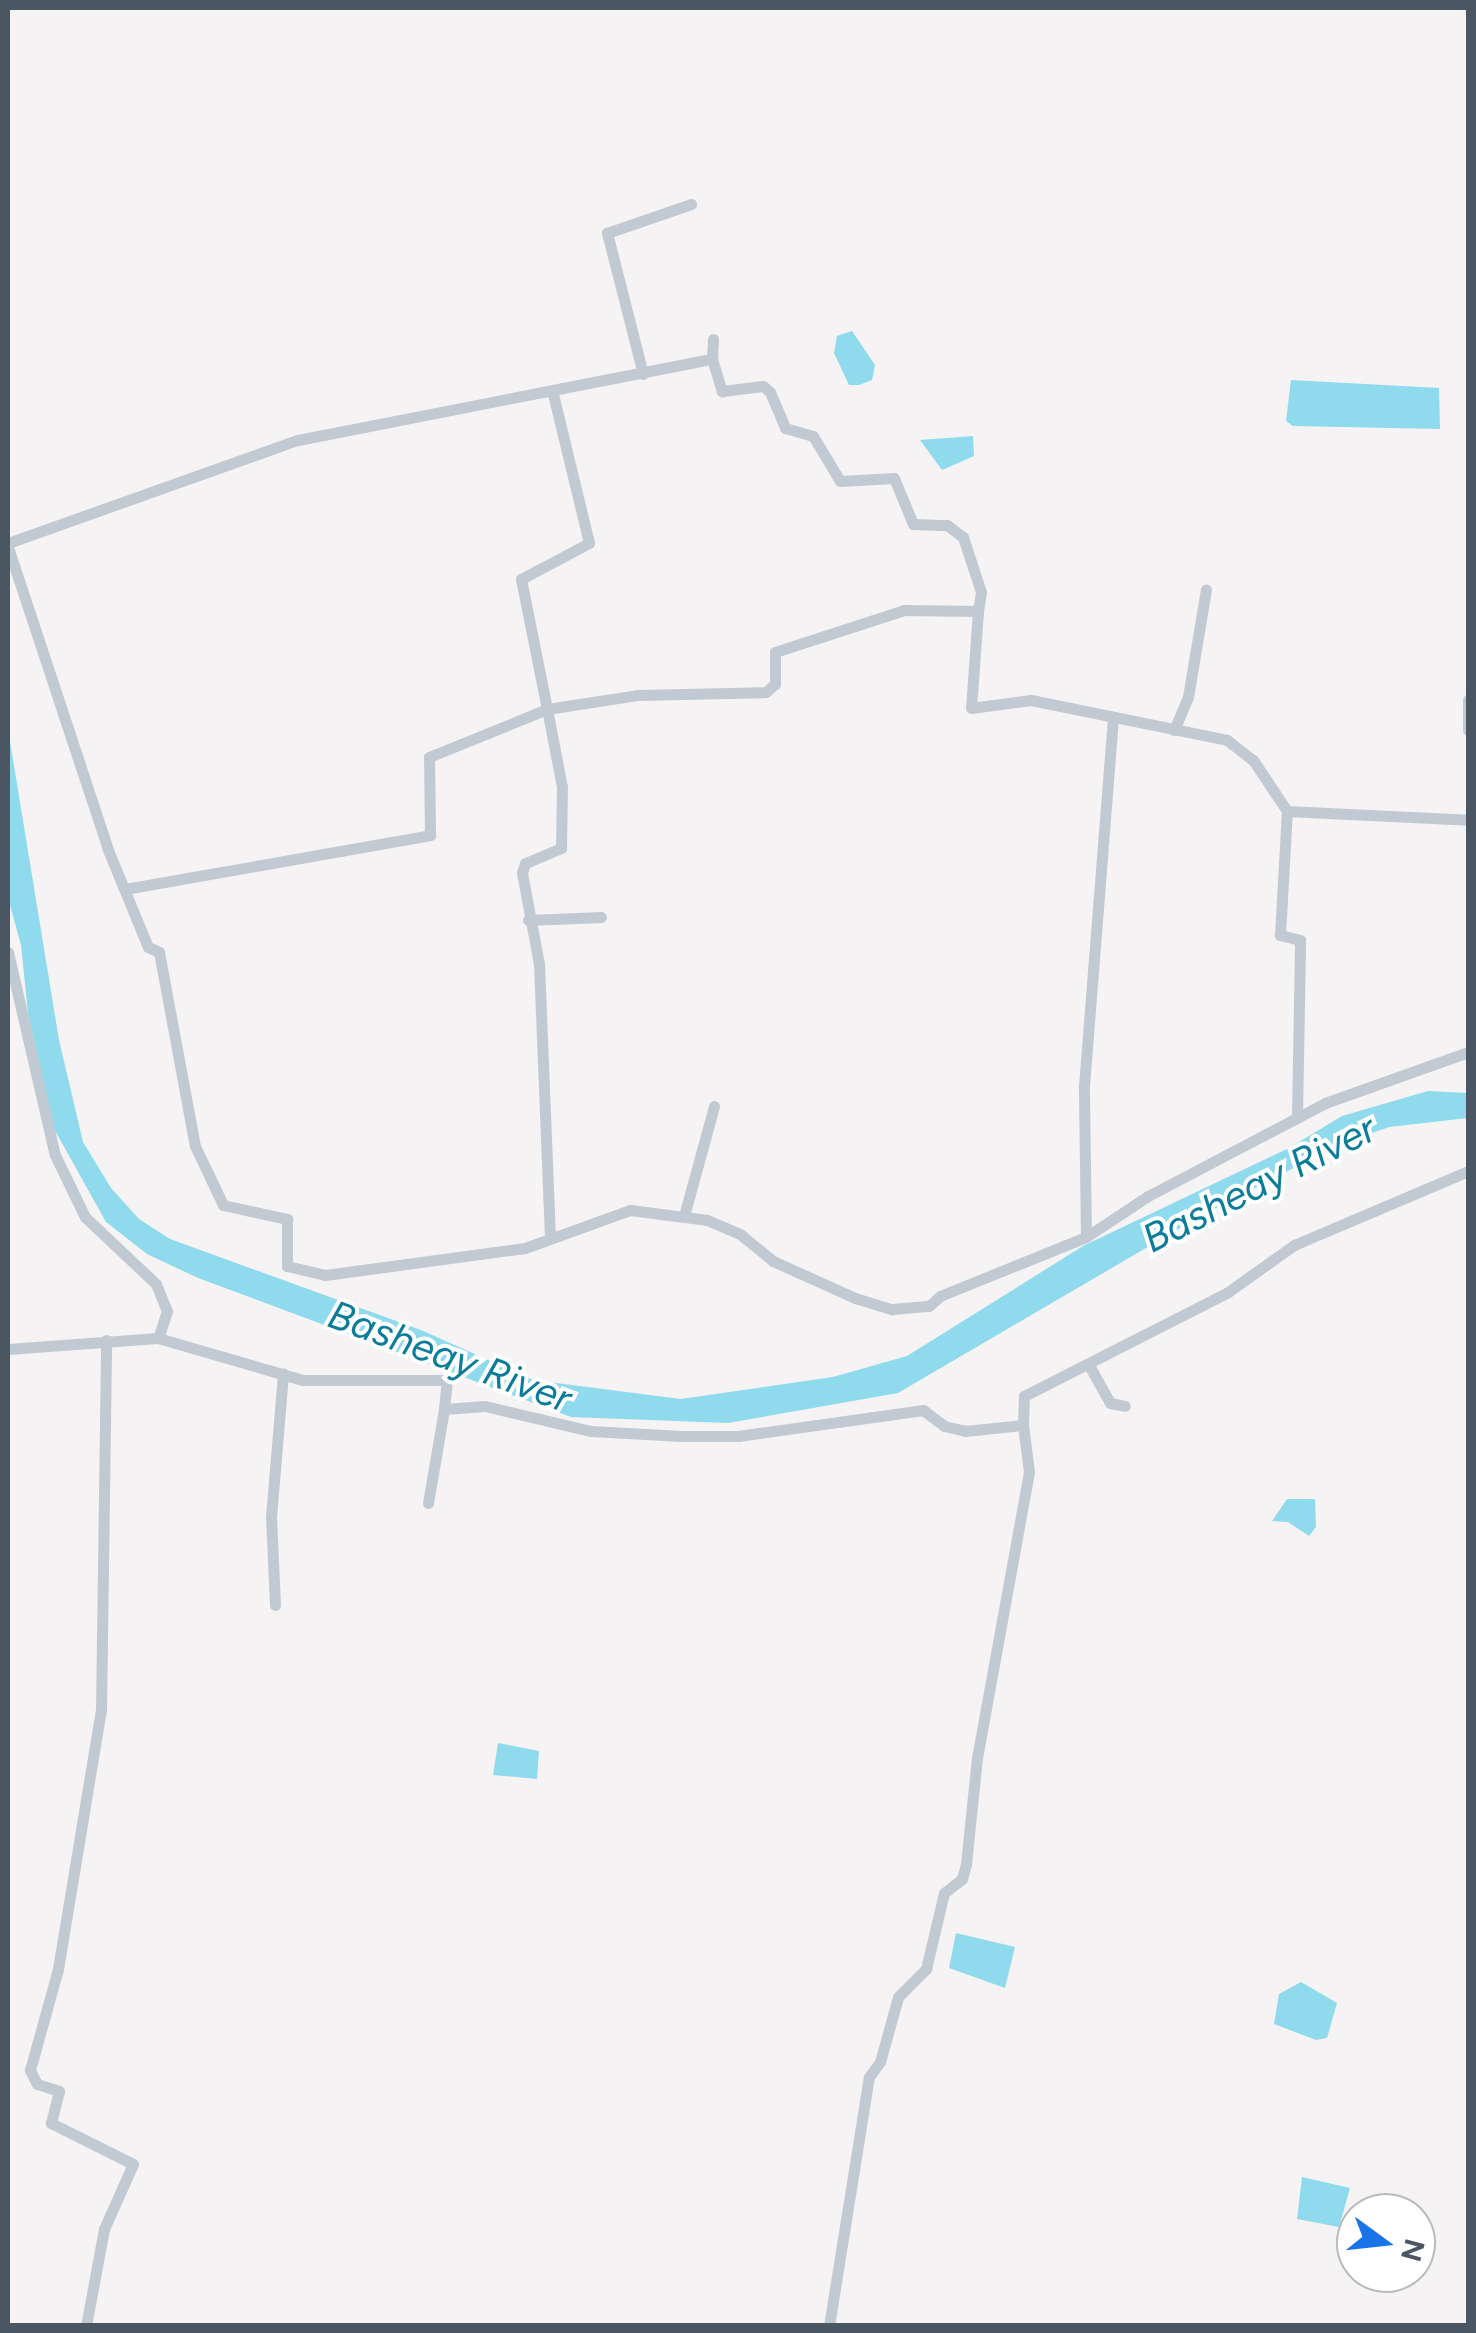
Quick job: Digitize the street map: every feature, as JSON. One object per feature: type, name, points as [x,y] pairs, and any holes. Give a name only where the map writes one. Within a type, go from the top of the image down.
[{"type":"street","points":[[643,374],[606,234],[690,204]]},
{"type":"street","points":[[713,340],[712,359],[722,391],[764,386],[786,428],[813,436],[840,481],[894,478],[912,524],[948,526],[963,537],[981,592],[971,708],[1030,700],[1227,740],[1252,760],[1287,811],[1280,935],[1300,940],[1298,1118]]},
{"type":"street","points":[[712,359],[553,394],[298,440],[8,545],[125,889],[148,947],[159,952],[195,1146],[223,1205],[287,1220],[287,1266],[325,1275],[390,1270],[525,1248],[630,1210],[684,1216],[740,1234],[772,1261],[892,1309],[930,1306],[940,1296],[1086,1238],[1148,1196],[1298,1118],[1468,1052]]},
{"type":"street","points":[[550,1237],[540,974],[522,866],[562,845],[562,787],[521,579],[589,543],[553,394]]},
{"type":"street","points":[[1174,730],[1188,696],[1206,590]]},
{"type":"street","points":[[125,889],[430,835],[429,757],[547,709],[637,695],[766,692],[775,684],[775,652],[904,610],[978,611]]},
{"type":"street","points":[[1468,700],[1468,730]]},
{"type":"street","points":[[1086,1238],[1084,1086],[1113,718]]},
{"type":"street","points":[[1287,811],[1468,820]]},
{"type":"street","points":[[528,920],[602,917]]},
{"type":"street","points":[[8,952],[55,1156],[85,1217],[156,1284],[167,1311],[158,1338]]},
{"type":"street","points":[[684,1216],[714,1106]]},
{"type":"street","points":[[830,2326],[868,2077],[880,2062],[898,1996],[926,1969],[942,1900],[966,1864],[977,1758],[1029,1472],[1024,1396],[1090,1367],[1118,1345],[1228,1292],[1294,1245],[1468,1171]]},
{"type":"street","points":[[8,1349],[158,1338],[283,1374],[361,1384],[446,1380],[428,1503]]},
{"type":"street","points":[[86,2326],[100,2244],[133,2164],[51,2123],[59,2091],[37,2084],[30,2070],[58,1969],[101,1710],[106,1340]]},
{"type":"street","points":[[1090,1367],[1110,1402],[1125,1406]]},
{"type":"street","points":[[275,1605],[272,1517],[283,1374]]},
{"type":"street","points":[[444,1409],[485,1406],[590,1431],[681,1436],[738,1436],[924,1410],[944,1426],[965,1431],[1024,1424]]},
{"type":"water","points":[[852,331],[875,365],[872,380],[859,385],[849,385],[834,353],[837,336]]},
{"type":"water","points":[[1291,380],[1439,388],[1440,429],[1293,426],[1286,421]]},
{"type":"water","points":[[973,436],[974,456],[942,470],[920,440]]},
{"type":"water","name":"Basheay River","points":[[8,729],[59,1040],[83,1142],[111,1188],[139,1219],[170,1239],[421,1330],[533,1380],[681,1399],[833,1377],[907,1356],[1083,1246],[1289,1148],[1342,1116],[1428,1091],[1468,1093],[1468,1118],[1389,1127],[1338,1145],[1199,1217],[898,1393],[728,1423],[571,1417],[198,1278],[147,1254],[106,1222],[53,1127],[28,1013],[21,945],[8,898]]},
{"type":"water","points":[[1287,1499],[1315,1499],[1316,1527],[1309,1536],[1288,1522],[1272,1521]]},
{"type":"water","points":[[498,1743],[539,1751],[537,1779],[493,1775]]},
{"type":"water","points":[[956,1933],[1015,1947],[1005,1988],[949,1968]]},
{"type":"water","points":[[1301,1982],[1337,2003],[1327,2038],[1316,2040],[1274,2024],[1279,1994]]},
{"type":"water","points":[[1302,2177],[1350,2188],[1349,2193],[1336,2193],[1336,2226],[1297,2219]]}]
